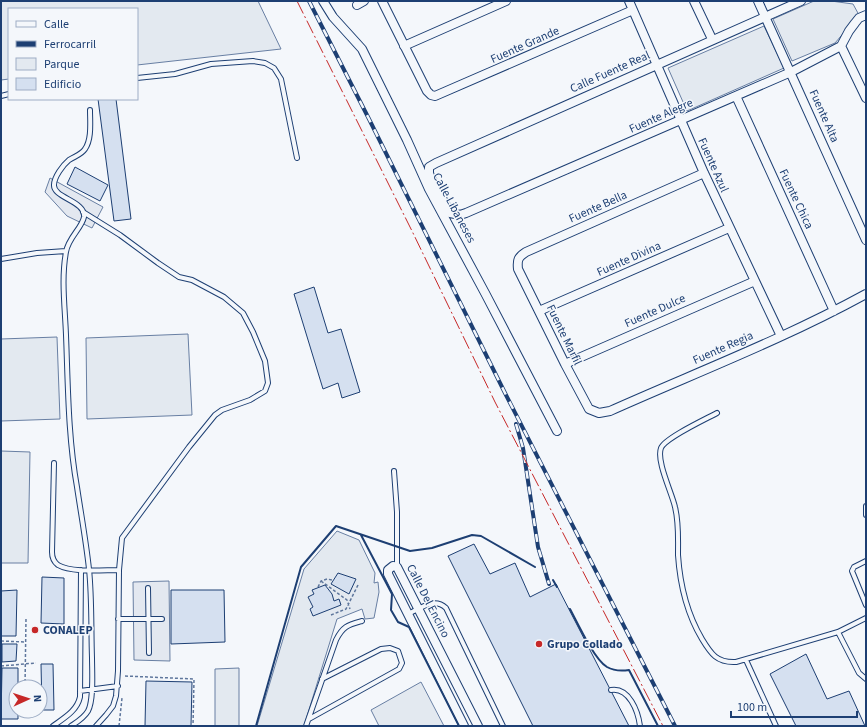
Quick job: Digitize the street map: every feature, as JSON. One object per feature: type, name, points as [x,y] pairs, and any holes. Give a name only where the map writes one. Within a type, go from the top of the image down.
[{"type":"street","name":"Calle Libaneses","points":[[323,1],[333,16],[362,49],[407,140],[429,190],[557,431]]},
{"type":"street","points":[[382,1],[404,46],[506,1]]},
{"type":"street","name":"Fuente Azul","points":[[629,1],[704,173],[781,336]]},
{"type":"street","points":[[694,1],[712,40]]},
{"type":"street","name":"Fuente Alta","points":[[758,1],[866,240]]},
{"type":"street","name":"Calle Fuente Real","points":[[450,213],[430,176],[428,170],[429,167],[470,147],[801,1]]},
{"type":"street","name":"Fuente Grande","points":[[404,46],[427,91],[431,95],[435,96],[633,10]]},
{"type":"street","points":[[866,15],[859,18],[855,23],[842,46],[866,98]]},
{"type":"street","name":"Fuente Alegre","points":[[450,213],[460,216],[791,72],[842,46]]},
{"type":"street","name":"Fuente Chica","points":[[736,96],[834,311]]},
{"type":"street","name":"Fuente Bella","points":[[521,274],[517,263],[520,256],[526,252],[704,173]]},
{"type":"street","name":"Fuente Divina","points":[[539,311],[729,228]]},
{"type":"street","name":"Fuente Marfil","points":[[521,274],[587,407]]},
{"type":"street","name":"Fuente Dulce","points":[[565,364],[755,281]]},
{"type":"street","name":"Fuente Regia","points":[[587,407],[591,411],[599,413],[610,411],[781,336],[866,294]]},
{"type":"street","name":"Calle Del Encino","points":[[464,726],[387,573],[391,567],[397,567],[478,726]]},
{"type":"lane","points":[[138,78],[175,74],[211,64],[253,61],[265,62],[274,68],[280,79],[297,158]]},
{"type":"lane","points":[[90,110],[90,134],[86,148],[81,154],[63,166],[54,181],[54,189],[59,194],[73,202],[83,212],[120,235],[179,277],[192,280],[217,294],[243,313],[265,361],[268,384],[265,392],[250,400],[222,410],[215,415],[125,532],[120,549],[119,570],[118,686],[113,706],[96,726]]},
{"type":"lane","points":[[71,726],[81,719],[89,710],[92,690],[89,569],[72,452],[68,406],[64,292],[66,251],[69,241],[84,218],[83,212]]},
{"type":"lane","points":[[1,259],[37,253],[66,251]]},
{"type":"lane","points":[[717,414],[697,423],[665,443],[661,448],[660,456],[662,468],[675,506],[678,527],[680,581],[685,603],[695,627],[709,651],[717,658],[726,662],[746,660],[838,632],[866,618]]},
{"type":"lane","points":[[54,463],[52,556],[57,565],[81,570],[119,570]]},
{"type":"lane","points":[[394,471],[397,512],[397,567]]},
{"type":"lane","points":[[866,506],[866,515]]},
{"type":"lane","points":[[866,561],[854,567],[852,571],[866,605]]},
{"type":"lane","points":[[53,726],[67,716],[77,707],[79,703],[81,570]]},
{"type":"lane","points":[[148,588],[149,653]]},
{"type":"lane","points":[[408,614],[434,603],[438,603],[446,608],[503,726]]},
{"type":"lane","points":[[118,619],[162,619]]},
{"type":"lane","points":[[306,726],[339,633],[347,625],[362,621]]},
{"type":"lane","points":[[838,632],[859,673],[866,679]]},
{"type":"lane","points":[[309,719],[399,669],[402,663],[398,651],[390,648],[381,649],[322,680]]},
{"type":"lane","points":[[746,660],[776,726]]},
{"type":"lane","points":[[80,691],[118,686]]},
{"type":"lane","points":[[611,690],[616,689],[625,692],[636,712],[640,726]]},
{"type":"path","points":[[320,581],[327,579],[332,580]]},
{"type":"path","points":[[318,586],[320,581]]},
{"type":"path","points":[[320,581],[347,600],[350,609]]},
{"type":"path","points":[[331,615],[346,609],[358,585]]},
{"type":"path","points":[[25,679],[26,618]]},
{"type":"path","points":[[1,641],[25,642]]},
{"type":"path","points":[[1,666],[36,663]]},
{"type":"path","points":[[125,676],[194,679],[193,726]]},
{"type":"path","points":[[120,726],[122,698]]},
{"type":"green space","points":[[1,1],[258,1],[281,49],[138,65],[138,8],[8,8],[8,79],[1,80]]},
{"type":"green space","points":[[814,1],[831,1],[853,4],[859,15],[835,43],[792,61],[773,19]]},
{"type":"green space","points":[[764,26],[784,68],[687,111],[668,68]]},
{"type":"green space","points":[[188,334],[192,415],[87,419],[86,338]]},
{"type":"green space","points":[[57,337],[60,419],[1,421],[1,339]]},
{"type":"green space","points":[[1,451],[30,452],[28,563],[1,563]]},
{"type":"green space","points":[[337,531],[359,540],[375,573],[374,583],[378,582],[379,592],[374,618],[365,619],[362,609],[337,619],[304,726],[257,726],[304,569]]},
{"type":"green space","points":[[239,668],[239,726],[215,726],[215,669]]},
{"type":"green space","points":[[421,682],[444,726],[379,726],[371,710]]},
{"type":"shaded area","points":[[50,178],[103,207],[92,228],[67,216],[45,192]]},
{"type":"shaded area","points":[[169,581],[170,661],[134,660],[133,582]]},
{"type":"building","points":[[98,100],[116,100],[131,219],[114,221]]},
{"type":"building","points":[[75,167],[108,185],[100,201],[67,184]]},
{"type":"building","points":[[314,287],[328,333],[341,329],[360,392],[342,398],[338,383],[323,389],[294,294]]},
{"type":"building","name":"Grupo Collado","points":[[474,544],[490,574],[515,563],[530,597],[556,584],[629,726],[533,726],[448,556]]},
{"type":"building","points":[[338,573],[356,579],[349,594],[331,584]]},
{"type":"building","points":[[42,577],[64,578],[64,624],[41,623]]},
{"type":"building","points":[[325,585],[332,594],[334,601],[339,599],[341,605],[313,616],[310,609],[313,607],[308,597],[314,594],[312,590]]},
{"type":"building","points":[[17,590],[16,636],[1,636],[1,591]]},
{"type":"building","points":[[171,590],[224,590],[225,642],[171,644]]},
{"type":"building","points":[[2,644],[17,644],[16,661],[2,662]]},
{"type":"building","points":[[806,654],[827,699],[849,691],[865,726],[796,726],[770,674]]},
{"type":"building","points":[[41,664],[53,664],[54,710],[48,710],[48,679],[41,679]]},
{"type":"building","points":[[2,668],[18,668],[18,679],[8,679],[8,719],[1,719]]},
{"type":"building","points":[[146,681],[192,682],[191,726],[145,726]]},
{"type":"railway","points":[[309,1],[505,393],[675,726]]},
{"type":"railway","points":[[516,424],[523,448],[538,547],[549,584]]},
{"type":"wall","points":[[256,726],[301,567],[336,526],[410,551],[432,548],[472,535],[481,536],[535,567]]},
{"type":"wall","points":[[361,535],[392,594],[391,610],[398,622],[409,627],[459,726]]},
{"type":"wall","points":[[553,580],[557,587]]},
{"type":"wall","points":[[570,609],[587,641],[602,663],[612,669],[621,671],[629,670],[658,726]]},
{"type":"power","points":[[297,1],[412,231],[495,402],[663,726]]},
{"type":"place","name":"CONALEP","points":[[35,630]]},
{"type":"place","name":"Grupo Collado","points":[[539,644]]}]
